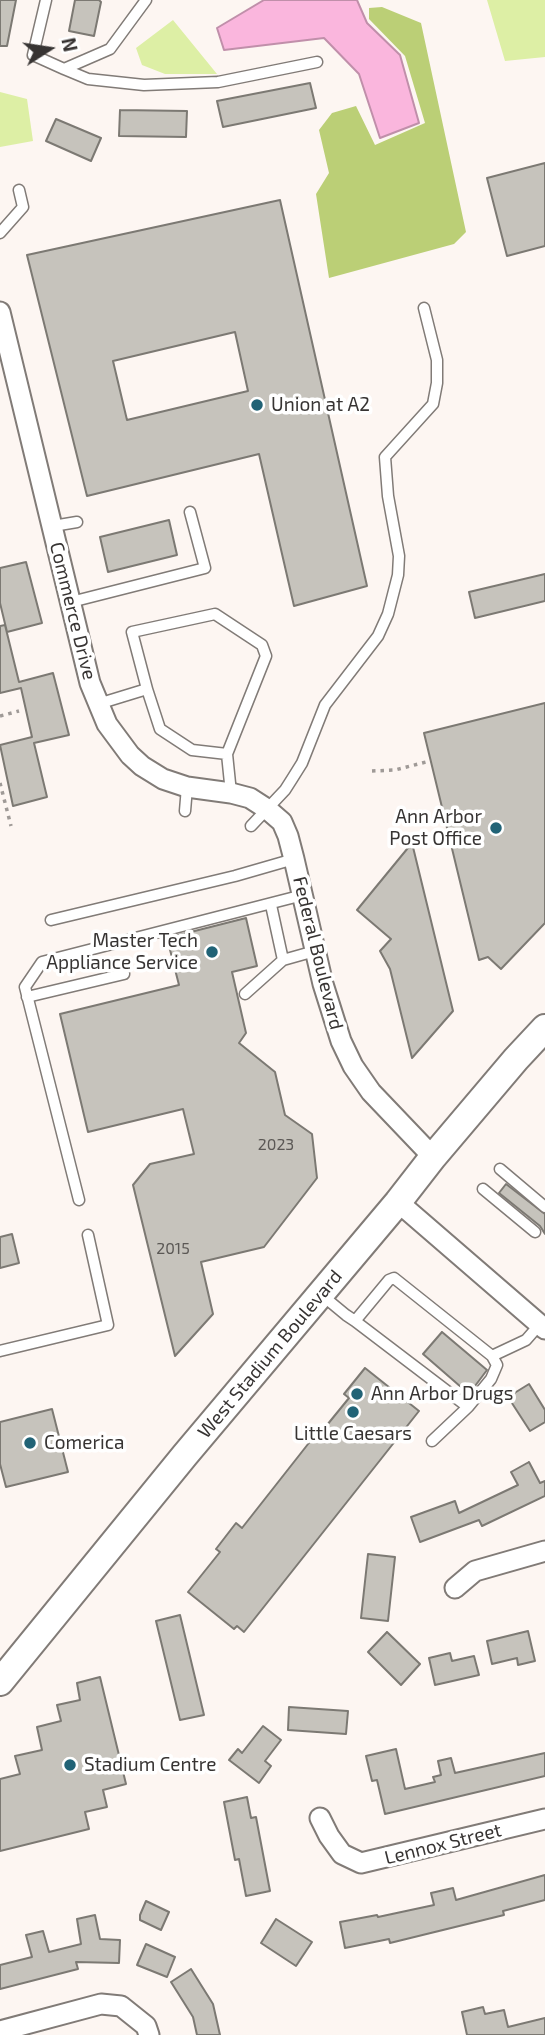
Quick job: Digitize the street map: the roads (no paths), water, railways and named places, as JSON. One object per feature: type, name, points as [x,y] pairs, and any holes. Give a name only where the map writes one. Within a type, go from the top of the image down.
[{"type":"main road","name":"West Stadium Boulevard","points":[[0,1682],[433,1157],[545,1028]]},
{"type":"street","name":"Commerce Drive","points":[[0,312],[90,683],[117,740],[142,766],[163,779],[187,787],[250,798],[267,808]]},
{"type":"street","name":"Federal Boulevard","points":[[267,808],[282,822],[288,836],[334,1023],[353,1066],[371,1092],[433,1157]]},
{"type":"street","points":[[398,1202],[542,1327]]},
{"type":"street","points":[[455,1588],[475,1571],[545,1551]]},
{"type":"street","name":"Lennox Street","points":[[320,1818],[342,1853],[361,1863],[545,1819]]},
{"type":"street","points":[[0,2031],[101,2004],[121,2006],[146,2025],[149,2035]]},
{"type":"lane","points":[[46,0],[33,55],[88,79],[144,85],[218,82],[317,62]]},
{"type":"lane","points":[[64,69],[110,49],[146,0]]},
{"type":"lane","points":[[0,233],[23,207],[19,190]]},
{"type":"lane","points":[[251,826],[292,779],[302,763],[325,705],[378,636],[388,614],[398,575],[398,556],[388,496],[385,457],[433,404],[437,383],[437,360],[424,308]]},
{"type":"lane","points":[[71,602],[205,568],[190,512]]},
{"type":"lane","points":[[53,526],[77,522]]},
{"type":"lane","points":[[227,754],[192,750],[160,729],[132,632],[215,614],[261,645],[266,656],[227,754],[231,793]]},
{"type":"lane","points":[[98,704],[147,689]]},
{"type":"lane","points":[[185,811],[187,787]]},
{"type":"lane","points":[[51,920],[295,859]]},
{"type":"lane","points":[[79,1200],[25,987],[42,962],[303,895]]},
{"type":"lane","points":[[271,905],[283,960]]},
{"type":"lane","points":[[245,994],[283,960],[315,951]]},
{"type":"lane","points":[[27,997],[124,974]]},
{"type":"lane","points":[[500,1169],[545,1208]]},
{"type":"lane","points":[[483,1189],[536,1232]]},
{"type":"lane","points":[[0,1351],[108,1325],[88,1234]]},
{"type":"lane","points":[[355,1321],[389,1280],[394,1278],[492,1356],[497,1365],[491,1379],[468,1407],[432,1441]]},
{"type":"lane","points":[[321,1294],[468,1407]]},
{"type":"lane","points":[[492,1356],[526,1340],[542,1327]]},
{"type":"place","name":"Union at A2","points":[[257,405]]},
{"type":"place","name":"Ann Arbor Post Office","points":[[496,828]]},
{"type":"place","name":"Master Tech Appliance Service","points":[[212,952]]},
{"type":"place","name":"Ann Arbor Drugs","points":[[357,1394]]},
{"type":"place","name":"Little Caesars","points":[[353,1412]]},
{"type":"place","name":"Comerica","points":[[30,1443]]},
{"type":"place","name":"Stadium Centre","points":[[70,1765]]}]
